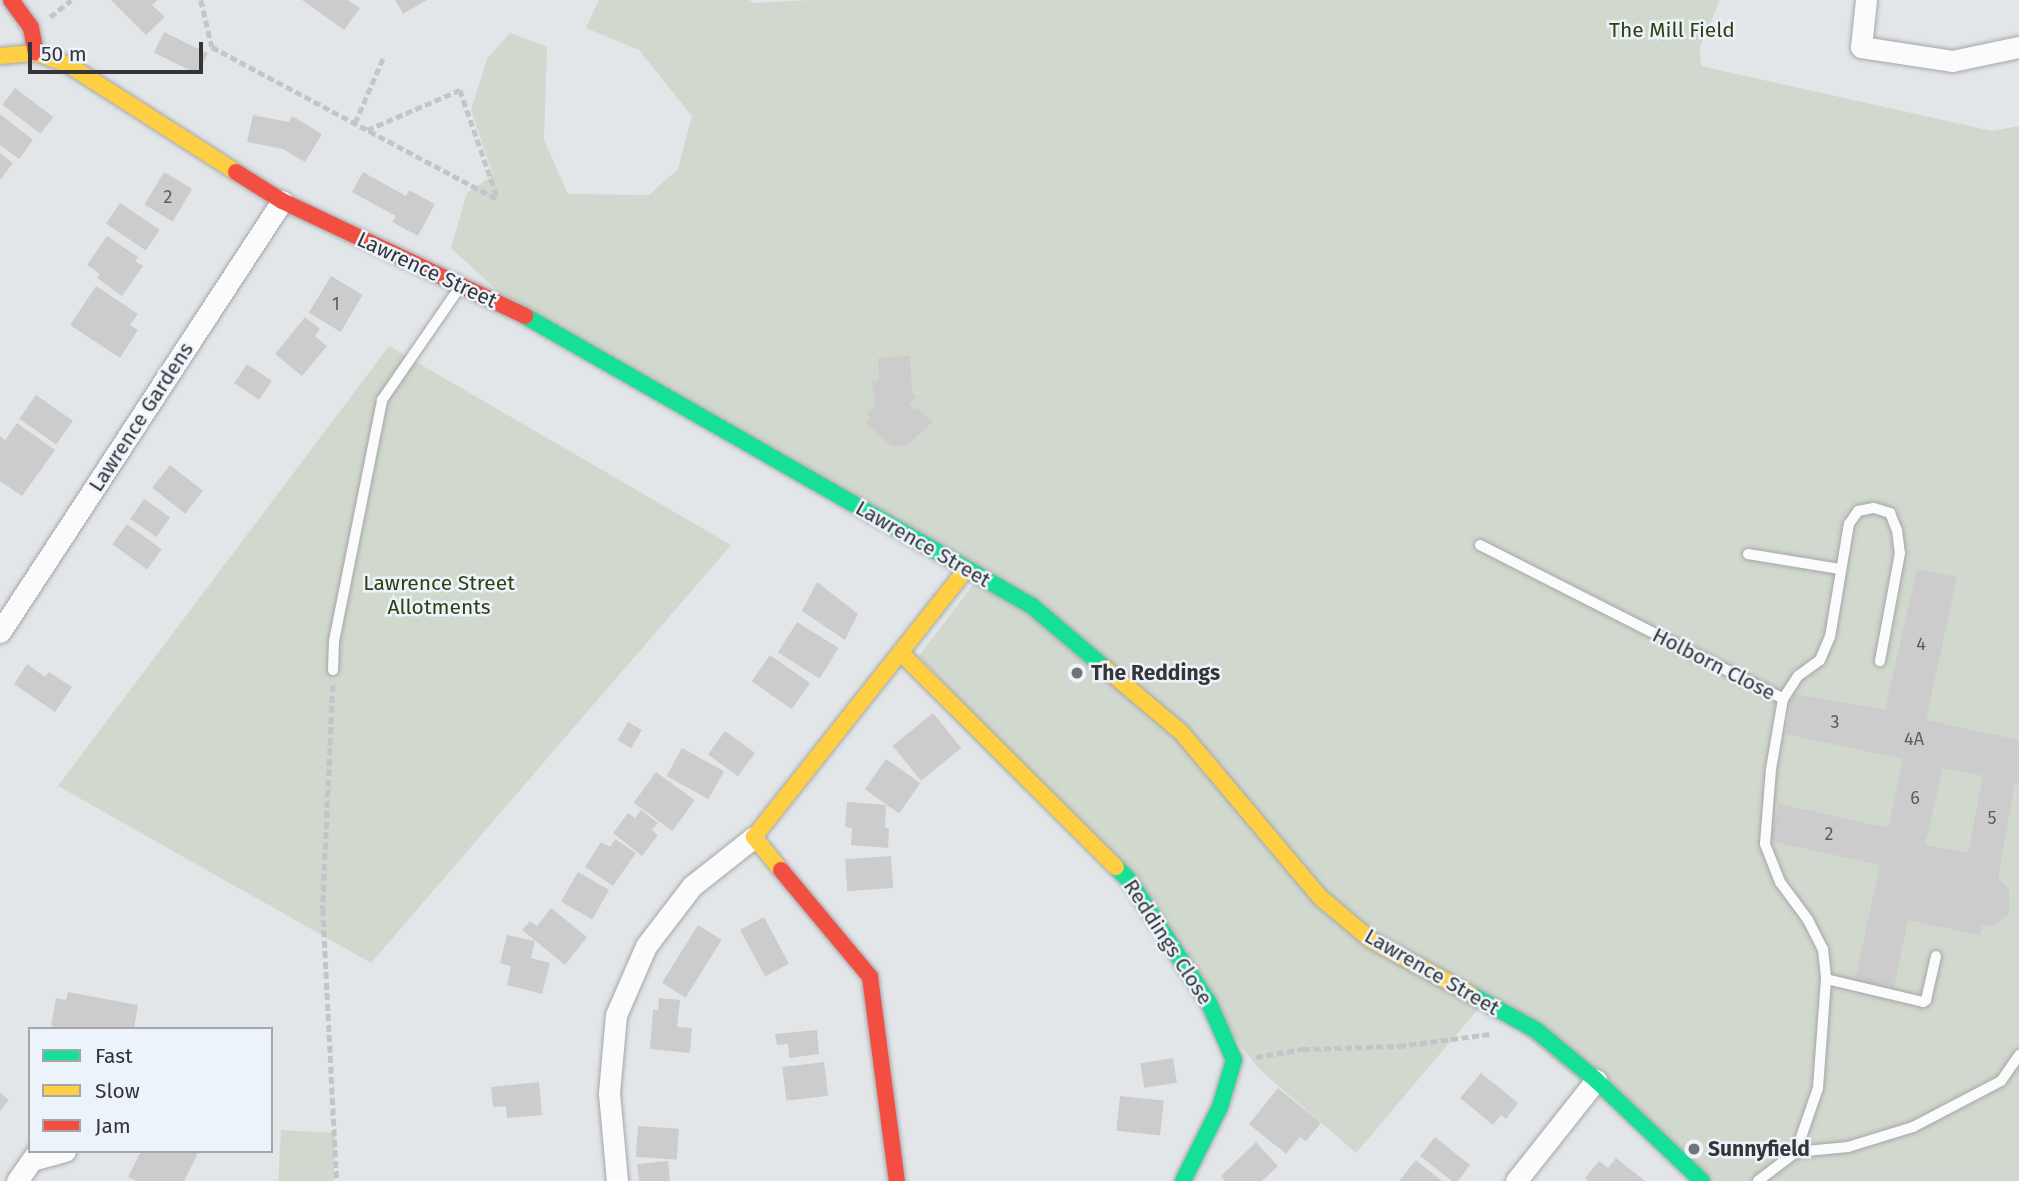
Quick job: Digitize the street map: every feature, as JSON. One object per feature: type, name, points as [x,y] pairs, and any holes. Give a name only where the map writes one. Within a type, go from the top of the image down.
[{"type":"street","points":[[11,0],[31,28],[36,54]]},
{"type":"street","points":[[1866,0],[1861,47],[1952,61],[2019,47]]},
{"type":"street","name":"Lawrence Street","points":[[0,56],[36,54],[67,64],[282,201],[526,317],[1032,606],[1181,732],[1321,898],[1371,940],[1536,1030],[1596,1080],[1702,1181]]},
{"type":"street","name":"Lawrence Gardens","points":[[0,632],[282,201]]},
{"type":"street","points":[[617,1181],[609,1093],[616,1015],[646,946],[692,887],[754,837],[902,654],[966,570]]},
{"type":"street","name":"Reddings Close","points":[[902,654],[1129,880],[1209,1003],[1234,1060]]},
{"type":"street","points":[[754,837],[870,977],[897,1181]]},
{"type":"street","points":[[1183,1181],[1220,1107],[1234,1060]]},
{"type":"street","points":[[1516,1181],[1596,1080]]},
{"type":"street","points":[[17,1181],[37,1155]]},
{"type":"lane","points":[[333,670],[334,641],[382,400],[460,287]]},
{"type":"lane","points":[[1783,699],[1798,676],[1821,660],[1830,636],[1849,524],[1858,511],[1874,508],[1890,513],[1897,530],[1900,552],[1880,661]]},
{"type":"lane","name":"Holborn Close","points":[[1480,545],[1783,699],[1771,769],[1765,844],[1780,882],[1808,920],[1823,949],[1826,979],[1818,1088],[1796,1152]]},
{"type":"lane","points":[[1748,554],[1840,569]]},
{"type":"lane","points":[[1826,979],[1923,1002],[1926,1000],[1936,956]]},
{"type":"lane","points":[[1758,1181],[1796,1152],[1848,1147],[1913,1127],[2001,1081],[2019,1055]]},
{"type":"path","points":[[201,0],[212,47],[355,123],[367,130],[498,200],[460,90],[367,130]]},
{"type":"path","points":[[355,123],[383,58]]},
{"type":"path","points":[[333,670],[323,909],[337,1181]]},
{"type":"path","points":[[1234,1060],[1303,1049],[1399,1046],[1499,1034]]},
{"type":"green space","name":"The Mill Field","points":[[599,0],[749,0],[754,3],[810,0],[1720,0],[1700,47],[1701,66],[1992,131],[2019,126],[2019,1181],[1702,1181],[1484,1002],[1356,1153],[1258,1068],[1214,1010],[1126,876],[919,656],[979,577],[526,317],[451,248],[467,193],[493,175],[471,110],[487,59],[510,33],[547,47],[544,140],[568,194],[649,195],[678,169],[692,116],[639,50],[586,28]]},
{"type":"green space","name":"Lawrence Street Allotments","points":[[389,346],[731,545],[371,963],[58,786]]},
{"type":"green space","points":[[281,1130],[336,1133],[333,1181],[278,1181]]},
{"type":"building","points":[[111,0],[157,0],[152,5],[165,17],[146,35]]},
{"type":"building","points":[[302,0],[348,0],[360,8],[344,30]]},
{"type":"building","points":[[395,0],[427,0],[403,14]]},
{"type":"building","points":[[164,32],[208,53],[198,74],[154,53]]},
{"type":"building","points":[[15,88],[53,117],[41,134],[2,105]]},
{"type":"building","points":[[0,114],[33,140],[19,159],[0,145]]},
{"type":"building","points":[[253,115],[289,122],[292,116],[322,134],[305,162],[283,149],[247,142]]},
{"type":"building","points":[[0,153],[13,163],[0,180]]},
{"type":"building","points":[[164,172],[192,189],[173,222],[144,205]]},
{"type":"building","points":[[363,172],[406,196],[409,190],[435,204],[418,236],[392,222],[396,216],[352,192]]},
{"type":"building","points":[[120,203],[160,230],[146,251],[106,224]]},
{"type":"building","points":[[107,236],[138,257],[135,261],[143,266],[122,296],[97,278],[100,274],[87,265]]},
{"type":"building","points":[[331,276],[363,295],[341,332],[309,313]]},
{"type":"building","points":[[96,286],[138,314],[130,325],[138,330],[120,358],[70,325]]},
{"type":"building","points":[[305,317],[320,329],[315,336],[327,346],[302,376],[275,354]]},
{"type":"building","points":[[910,356],[912,392],[917,397],[909,405],[914,410],[916,407],[933,422],[907,445],[892,447],[866,423],[870,418],[866,415],[876,405],[871,381],[879,380],[878,358]]},
{"type":"building","points":[[247,364],[272,381],[259,400],[234,383]]},
{"type":"building","points":[[36,395],[73,421],[56,445],[19,419]]},
{"type":"building","points":[[17,423],[55,450],[22,496],[0,481],[0,436],[5,440]]},
{"type":"building","points":[[170,465],[203,491],[185,514],[152,488]]},
{"type":"building","points":[[144,499],[170,517],[156,537],[130,519]]},
{"type":"building","points":[[127,524],[162,549],[147,570],[112,544]]},
{"type":"building","points":[[1917,569],[1957,577],[1926,720],[2019,740],[2019,784],[2015,783],[1998,878],[2009,889],[2009,913],[1996,924],[1982,926],[1980,935],[1908,920],[1894,988],[1855,980],[1880,865],[1770,841],[1779,804],[1888,828],[1903,759],[1786,734],[1793,694],[1885,710]],"holes":[[[1943,768],[1983,776],[1968,853],[1925,845]]]},
{"type":"building","points":[[817,582],[858,614],[845,640],[802,611]]},
{"type":"building","points":[[797,622],[839,648],[819,678],[778,653]]},
{"type":"building","points":[[770,655],[810,683],[792,709],[752,681]]},
{"type":"building","points":[[27,664],[45,677],[49,672],[72,687],[55,712],[14,684]]},
{"type":"building","points":[[933,713],[961,748],[921,781],[893,746]]},
{"type":"building","points":[[628,722],[642,730],[631,748],[618,740]]},
{"type":"building","points":[[725,731],[755,753],[738,776],[708,754]]},
{"type":"building","points":[[682,748],[724,771],[708,799],[666,776]]},
{"type":"building","points":[[886,759],[920,783],[899,813],[865,789]]},
{"type":"building","points":[[656,772],[695,800],[672,831],[634,803]]},
{"type":"building","points":[[847,802],[886,805],[888,848],[851,845],[852,828],[845,827]]},
{"type":"building","points":[[641,810],[658,823],[652,830],[658,835],[642,856],[613,833],[628,813],[635,818]]},
{"type":"building","points":[[615,839],[636,853],[613,886],[585,867],[601,842],[610,847]]},
{"type":"building","points":[[891,856],[893,888],[847,891],[845,859]]},
{"type":"building","points":[[578,872],[609,890],[592,919],[561,901]]},
{"type":"building","points":[[551,908],[587,937],[565,965],[522,930],[530,921],[537,926]]},
{"type":"building","points":[[764,917],[789,964],[765,976],[740,930]]},
{"type":"building","points":[[698,925],[722,940],[686,998],[662,983]]},
{"type":"building","points":[[507,935],[535,941],[531,958],[550,963],[542,994],[507,985],[511,966],[500,963]]},
{"type":"building","points":[[68,992],[138,1005],[134,1027],[51,1026],[56,998],[66,1000]]},
{"type":"building","points":[[659,998],[680,1000],[677,1027],[692,1028],[690,1053],[650,1049],[653,1010],[658,1010]]},
{"type":"building","points":[[817,1030],[819,1054],[789,1058],[788,1044],[777,1045],[775,1034]]},
{"type":"building","points":[[1173,1058],[1177,1083],[1144,1088],[1140,1063]]},
{"type":"building","points":[[824,1062],[828,1096],[786,1101],[782,1067]]},
{"type":"building","points":[[1481,1073],[1518,1103],[1506,1119],[1501,1115],[1493,1125],[1460,1098]]},
{"type":"building","points":[[539,1082],[542,1115],[507,1118],[506,1106],[493,1107],[491,1087]]},
{"type":"building","points":[[1278,1088],[1321,1123],[1306,1141],[1300,1137],[1286,1154],[1249,1124]]},
{"type":"building","points":[[0,1093],[9,1100],[0,1111]]},
{"type":"building","points":[[1120,1096],[1164,1101],[1160,1135],[1116,1131]]},
{"type":"building","points":[[638,1126],[679,1129],[677,1160],[636,1157]]},
{"type":"building","points":[[1435,1137],[1470,1165],[1458,1181],[1452,1181],[1420,1156]]},
{"type":"building","points":[[1256,1142],[1278,1166],[1262,1181],[1225,1181],[1221,1176]]},
{"type":"building","points":[[140,1153],[198,1153],[184,1181],[136,1181],[128,1177]]},
{"type":"building","points":[[1616,1158],[1645,1181],[1588,1181],[1585,1178],[1599,1161],[1608,1168]]},
{"type":"building","points":[[1416,1160],[1442,1181],[1399,1181]]},
{"type":"building","points":[[668,1161],[670,1181],[639,1181],[637,1164]]},
{"type":"traffic: fast","points":[[525,316],[1032,606],[1105,668]]},
{"type":"traffic: fast","points":[[1116,867],[1129,880],[1209,1003],[1234,1060],[1220,1107],[1183,1181]]},
{"type":"traffic: fast","points":[[1470,994],[1536,1030],[1596,1080],[1702,1181]]},
{"type":"traffic: slow","points":[[0,56],[36,53],[67,64],[236,172]]},
{"type":"traffic: slow","points":[[781,870],[754,837],[966,570]]},
{"type":"traffic: slow","points":[[902,654],[1116,867]]},
{"type":"traffic: slow","points":[[1105,668],[1181,732],[1321,898],[1371,940],[1470,994]]},
{"type":"traffic: jam","points":[[11,0],[31,28],[36,53]]},
{"type":"traffic: jam","points":[[236,172],[282,201],[525,316]]},
{"type":"traffic: jam","points":[[781,870],[870,977],[897,1181]]},
{"type":"place","name":"The Reddings","points":[[1077,673]]},
{"type":"place","name":"Sunnyfield","points":[[1694,1149]]}]
